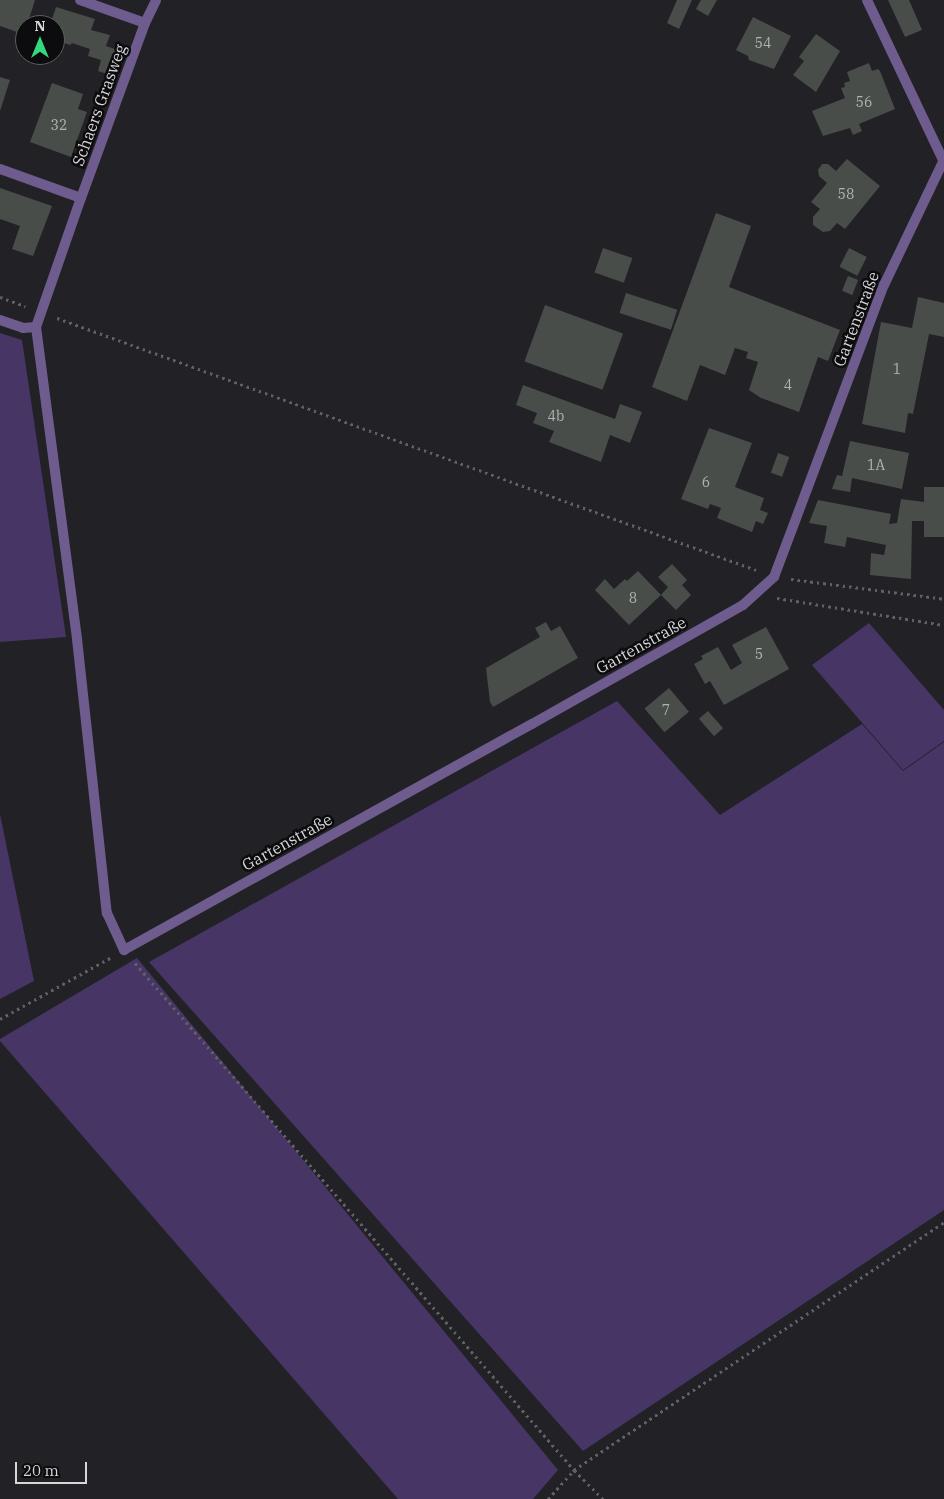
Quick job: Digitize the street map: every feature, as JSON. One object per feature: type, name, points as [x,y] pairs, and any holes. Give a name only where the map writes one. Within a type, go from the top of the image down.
[{"type":"street","points":[[80,0],[145,23]]},
{"type":"street","name":"Schaers Grasweg","points":[[36,327],[43,312],[80,198],[145,23],[156,0]]},
{"type":"street","points":[[867,0],[944,161]]},
{"type":"street","name":"Gartenstraße","points":[[124,950],[743,605],[774,577],[884,285],[944,161]]},
{"type":"street","points":[[0,170],[80,198]]},
{"type":"street","points":[[0,320],[23,328],[36,327],[77,639],[106,913],[124,950]]},
{"type":"path","points":[[0,297],[774,577],[944,599]]},
{"type":"path","points":[[762,588],[771,597],[944,625]]},
{"type":"path","points":[[0,1019],[124,950],[574,1470],[603,1499]]},
{"type":"path","points":[[548,1499],[574,1470],[944,1222]]},
{"type":"shaded area","points":[[0,333],[22,340],[66,637],[0,642]]},
{"type":"shaded area","points":[[869,623],[944,710],[944,741],[903,770],[812,665]]},
{"type":"shaded area","points":[[617,701],[720,815],[862,724],[903,771],[944,742],[944,1210],[583,1451],[149,962]]},
{"type":"shaded area","points":[[0,814],[34,981],[0,999]]},
{"type":"shaded area","points":[[137,958],[558,1470],[533,1499],[398,1499],[0,1041],[0,1039]]},
{"type":"building","points":[[0,0],[35,0],[30,15],[15,15],[15,31],[0,26]]},
{"type":"building","points":[[677,0],[692,0],[679,29],[667,23]]},
{"type":"building","points":[[701,0],[717,0],[708,16],[696,9]]},
{"type":"building","points":[[888,0],[909,0],[922,30],[905,37]]},
{"type":"building","points":[[56,7],[95,19],[91,30],[110,35],[106,46],[118,50],[110,75],[98,71],[101,60],[88,56],[90,49],[72,43],[70,45],[65,43],[65,15],[53,15]]},
{"type":"building","points":[[753,17],[791,36],[774,69],[749,60],[748,56],[736,50]]},
{"type":"building","points":[[816,34],[840,51],[816,92],[793,75],[804,61],[799,57]]},
{"type":"building","points":[[869,63],[872,71],[878,69],[880,71],[895,109],[859,124],[862,131],[853,135],[850,128],[823,136],[812,111],[845,98],[841,88],[845,87],[844,83],[850,81],[847,72]]},
{"type":"building","points":[[0,77],[10,80],[0,111]]},
{"type":"building","points":[[52,83],[83,94],[78,109],[87,112],[71,157],[30,142]]},
{"type":"building","points":[[847,159],[880,186],[845,229],[837,223],[830,231],[823,232],[813,225],[813,217],[820,209],[811,202],[827,183],[819,176],[818,170],[822,164],[828,164],[836,171]]},
{"type":"building","points":[[0,188],[52,206],[33,256],[12,249],[20,226],[0,219]]},
{"type":"building","points":[[716,213],[751,226],[729,287],[840,330],[828,361],[818,357],[799,412],[761,398],[749,390],[758,362],[746,358],[748,352],[735,348],[725,375],[700,365],[687,401],[652,387]]},
{"type":"building","points":[[603,248],[632,258],[624,283],[595,273]]},
{"type":"building","points":[[849,248],[867,257],[857,276],[839,267]]},
{"type":"building","points":[[848,276],[858,280],[852,295],[842,291]]},
{"type":"building","points":[[626,293],[677,310],[671,330],[620,313]]},
{"type":"building","points":[[918,297],[944,303],[944,337],[929,334],[913,414],[908,413],[905,433],[862,424],[881,322],[912,328]]},
{"type":"building","points":[[545,305],[623,333],[602,390],[524,361]]},
{"type":"building","points":[[523,385],[615,419],[620,404],[642,412],[630,443],[610,435],[601,462],[549,442],[554,431],[533,423],[537,413],[516,405]]},
{"type":"building","points":[[709,428],[752,443],[735,487],[764,498],[760,510],[768,513],[763,524],[756,521],[752,532],[717,518],[721,508],[710,504],[708,509],[681,499]]},
{"type":"building","points":[[850,441],[909,453],[902,489],[852,478],[850,492],[832,489],[837,475],[842,476]]},
{"type":"building","points":[[778,453],[789,457],[782,477],[771,473]]},
{"type":"building","points":[[924,487],[944,487],[944,537],[924,537],[924,521],[912,521],[911,579],[870,575],[871,553],[884,555],[886,545],[847,537],[845,547],[824,543],[827,526],[809,523],[818,500],[891,514],[889,524],[897,523],[901,499],[924,502]]},
{"type":"building","points":[[672,564],[687,580],[682,585],[691,595],[676,610],[661,595],[668,587],[658,577]]},
{"type":"building","points":[[638,571],[661,595],[629,625],[595,590],[605,579],[614,589]]},
{"type":"building","points":[[546,622],[551,631],[560,626],[578,658],[493,707],[490,702],[486,668],[540,637],[535,628]]},
{"type":"building","points":[[766,627],[789,669],[724,705],[710,681],[705,684],[694,664],[703,659],[701,656],[718,647],[731,670],[742,663],[732,645]]},
{"type":"building","points":[[669,688],[689,712],[664,732],[644,709]]},
{"type":"building","points":[[708,711],[723,728],[714,736],[699,719]]}]
